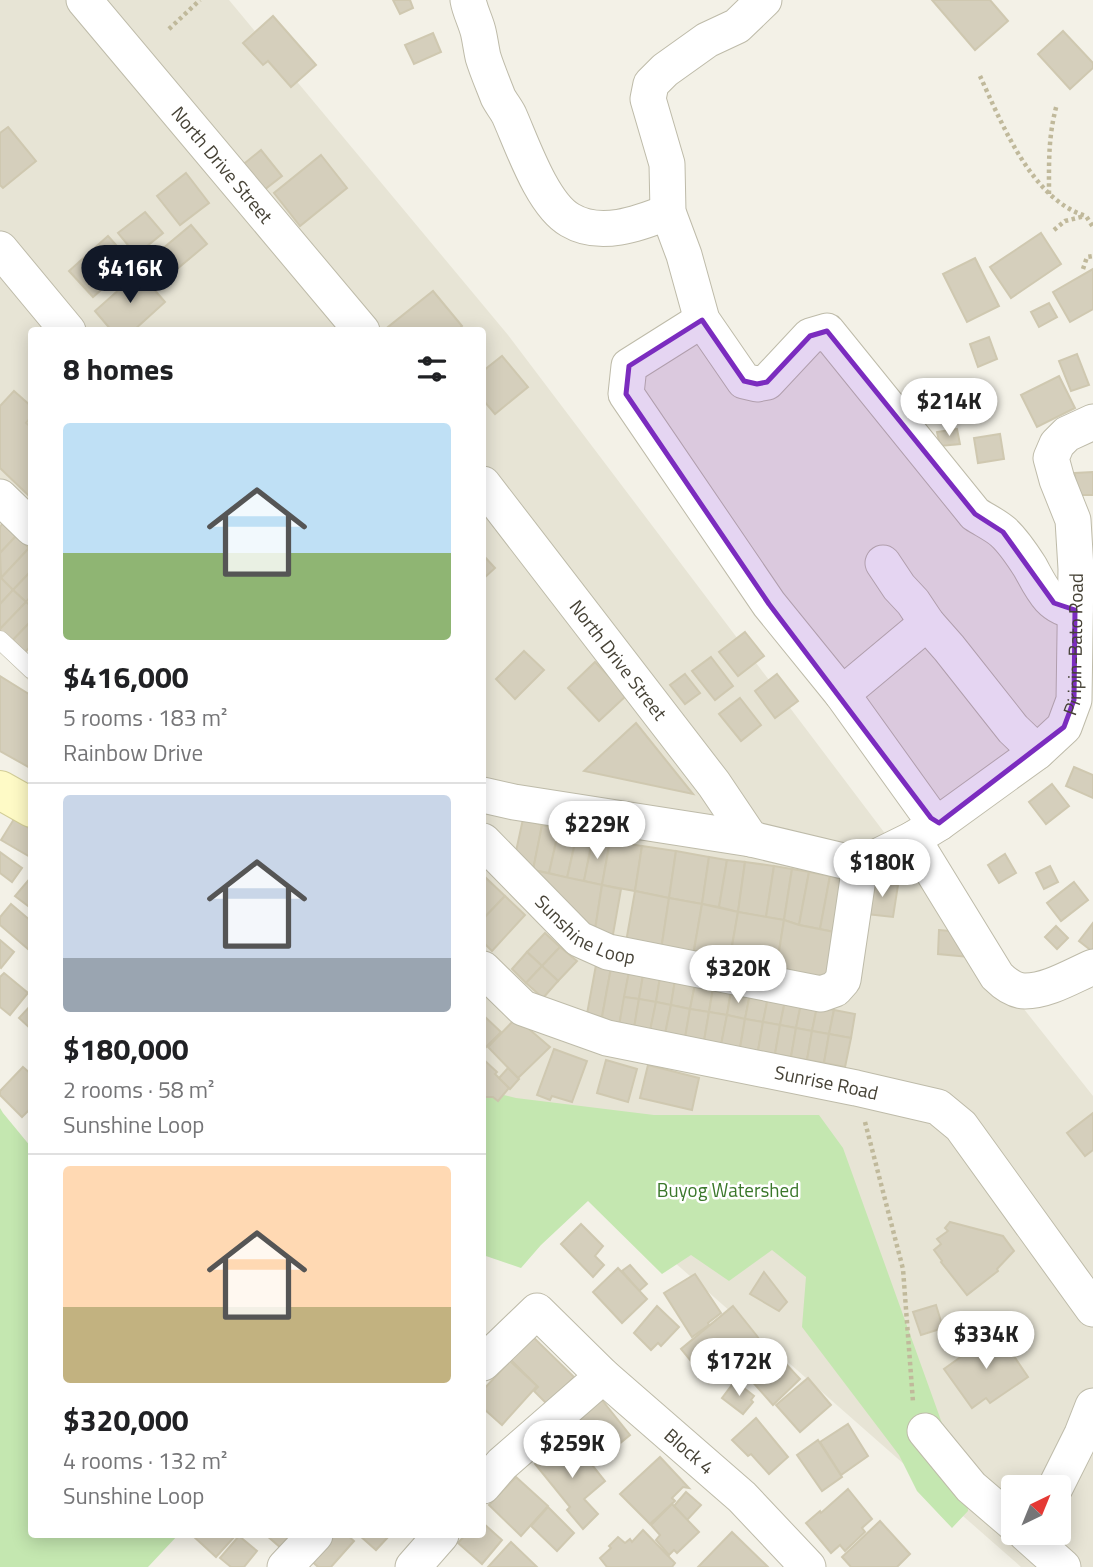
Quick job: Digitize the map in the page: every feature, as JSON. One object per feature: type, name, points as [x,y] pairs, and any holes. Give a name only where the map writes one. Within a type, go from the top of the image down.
[{"type":"street","name":"North Drive Street","points":[[84,0],[359,327]]},
{"type":"street","points":[[468,0],[483,57],[499,98],[509,114],[532,169],[558,212],[571,221],[610,229],[641,223],[668,212]]},
{"type":"street","points":[[764,0],[737,26],[707,40],[665,70],[652,84],[648,99],[667,164],[668,212],[684,255],[702,320],[744,381],[757,384],[767,382],[810,336],[827,331],[975,514],[1003,532],[1028,565],[1041,589],[1054,603],[1066,610],[1075,610]]},
{"type":"street","points":[[0,249],[65,327]]},
{"type":"street","points":[[702,320],[629,366],[626,394],[769,604],[842,694],[931,818],[926,831],[996,976],[1005,984],[1024,992],[1048,986],[1093,967]]},
{"type":"street","name":"Piripin-Bato Road","points":[[860,865],[926,831],[1037,752],[1064,727],[1074,700],[1076,569],[1073,520],[1051,458],[1057,444],[1067,434],[1093,422]]},
{"type":"street","name":"North Drive Street","points":[[486,488],[714,784],[751,839]]},
{"type":"street","points":[[0,497],[28,524]]},
{"type":"street","points":[[883,563],[927,623],[1013,729],[1037,752]]},
{"type":"street","points":[[842,694],[927,623]]},
{"type":"street","points":[[486,775],[499,799],[751,839],[860,865]]},
{"type":"street","points":[[0,790],[28,806]]},
{"type":"street","name":"Sunshine Loop","points":[[486,844],[579,939],[608,952],[821,994],[835,989],[844,980],[860,865]]},
{"type":"street","name":"Sunrise Road","points":[[486,972],[523,1008],[607,1038],[938,1107],[961,1126],[1093,1309]]},
{"type":"street","name":"Block 4","points":[[486,1360],[537,1311],[603,1376],[742,1497],[808,1567]]},
{"type":"street","points":[[486,1483],[502,1464],[603,1376]]},
{"type":"street","points":[[1062,1475],[1093,1406]]},
{"type":"street","points":[[925,1431],[971,1487],[1001,1511]]},
{"type":"street","points":[[285,1567],[312,1538]]},
{"type":"street","points":[[413,1567],[438,1538]]},
{"type":"street","points":[[1040,1545],[1063,1567]]},
{"type":"lane","points":[[0,640],[28,666]]},
{"type":"path","points":[[169,29],[200,0]]},
{"type":"path","points":[[980,76],[1021,157],[1049,195],[1076,213],[1086,216],[1093,227]]},
{"type":"path","points":[[1049,195],[1048,147],[1057,104]]},
{"type":"path","points":[[1054,230],[1065,221],[1086,216]]},
{"type":"path","points":[[1083,269],[1087,257],[1093,256]]},
{"type":"path","points":[[856,1088],[903,1269],[911,1380]]},
{"type":"highlighted area","points":[[702,320],[744,381],[757,384],[767,382],[810,336],[827,331],[975,514],[1003,532],[1054,603],[1075,610],[1074,700],[1064,727],[939,823],[931,818],[769,604],[626,394],[629,366]]},
{"type":"shaded area","points":[[0,0],[229,0],[508,335],[896,848],[1093,1096],[1093,1567],[1021,1567],[486,1097],[486,327],[28,327],[28,680],[0,652]]},
{"type":"green space","name":"Buyog Watershed","points":[[486,1091],[516,1098],[654,1115],[819,1115],[843,1148],[966,1490],[968,1511],[952,1528],[917,1491],[899,1455],[802,1327],[806,1277],[772,1250],[729,1281],[691,1255],[662,1274],[588,1201],[541,1245],[521,1268],[486,1256]]},
{"type":"green space","points":[[0,1108],[28,1143],[28,1538],[175,1538],[148,1567],[0,1567]]},
{"type":"building","points":[[393,0],[410,0],[413,8],[400,14]]},
{"type":"building","points":[[932,0],[990,0],[1008,21],[975,50]]},
{"type":"building","points":[[273,16],[316,65],[291,87],[268,61],[263,65],[243,43]]},
{"type":"building","points":[[1063,31],[1093,63],[1093,68],[1070,89],[1038,54]]},
{"type":"building","points":[[433,33],[441,52],[414,64],[405,45]]},
{"type":"building","points":[[8,127],[36,161],[3,188],[0,185],[0,133]]},
{"type":"building","points":[[261,150],[282,176],[255,197],[234,172]]},
{"type":"building","points":[[321,155],[347,188],[300,226],[274,193]]},
{"type":"building","points":[[186,173],[209,203],[180,225],[157,196]]},
{"type":"building","points":[[145,212],[163,233],[136,255],[118,233]]},
{"type":"building","points":[[191,225],[207,244],[159,284],[143,265]]},
{"type":"building","points":[[1041,233],[1061,264],[1011,298],[990,267]]},
{"type":"building","points":[[108,236],[132,263],[93,297],[69,271]]},
{"type":"building","points":[[975,258],[999,306],[967,322],[943,274]]},
{"type":"building","points":[[1093,269],[1093,309],[1070,322],[1053,292]]},
{"type":"building","points":[[139,272],[165,302],[137,327],[109,327],[95,311]]},
{"type":"building","points":[[433,291],[462,326],[461,327],[388,327]]},
{"type":"building","points":[[1049,303],[1057,317],[1039,327],[1031,312]]},
{"type":"building","points":[[989,337],[997,359],[978,367],[970,344]]},
{"type":"building","points":[[1077,354],[1089,385],[1071,391],[1059,361]]},
{"type":"building","points":[[502,356],[528,387],[495,414],[486,404],[486,369]]},
{"type":"building","points":[[1059,376],[1075,408],[1037,427],[1021,395]]},
{"type":"building","points":[[14,391],[28,403],[28,495],[0,468],[0,406]]},
{"type":"building","points":[[955,391],[963,411],[940,420],[932,401]]},
{"type":"building","points":[[957,429],[960,444],[940,446],[937,432]]},
{"type":"building","points":[[1000,434],[1004,459],[978,463],[974,438]]},
{"type":"building","points":[[1093,472],[1093,495],[1076,495],[1075,473]]},
{"type":"building","points":[[3,523],[16,536],[0,553],[0,527]]},
{"type":"building","points":[[16,536],[28,547],[1,578],[0,553]]},
{"type":"building","points":[[28,549],[28,574],[13,590],[1,578]]},
{"type":"building","points":[[486,558],[495,568],[486,576]]},
{"type":"building","points":[[28,574],[26,602],[13,590]]},
{"type":"building","points":[[0,579],[13,590],[0,604]]},
{"type":"building","points":[[13,590],[26,602],[0,629],[0,604]]},
{"type":"building","points":[[26,602],[28,604],[28,624],[11,642],[0,629]]},
{"type":"building","points":[[28,624],[28,649],[23,654],[11,642]]},
{"type":"building","points":[[745,632],[764,656],[738,676],[719,652]]},
{"type":"building","points":[[524,651],[544,670],[515,699],[496,679]]},
{"type":"building","points":[[711,657],[733,686],[715,700],[692,671]]},
{"type":"building","points":[[595,662],[627,695],[599,721],[568,688]]},
{"type":"building","points":[[685,674],[700,693],[685,704],[670,685]]},
{"type":"building","points":[[777,674],[798,701],[775,718],[755,691]]},
{"type":"building","points":[[0,676],[28,694],[28,767],[0,751]]},
{"type":"building","points":[[740,698],[761,725],[741,741],[719,714]]},
{"type":"building","points":[[636,723],[693,794],[584,771]]},
{"type":"building","points":[[1074,767],[1093,775],[1093,798],[1066,786]]},
{"type":"building","points":[[1052,784],[1069,806],[1046,824],[1029,802]]},
{"type":"building","points":[[14,819],[28,828],[28,856],[1,840]]},
{"type":"building","points":[[523,819],[542,825],[533,870],[515,856]]},
{"type":"building","points":[[542,825],[559,829],[549,873],[533,870]]},
{"type":"building","points":[[559,829],[577,834],[567,878],[549,873]]},
{"type":"building","points":[[577,834],[593,837],[584,881],[567,878]]},
{"type":"building","points":[[593,837],[610,841],[602,885],[584,881]]},
{"type":"building","points":[[610,841],[642,846],[635,891],[602,885]]},
{"type":"building","points":[[642,846],[676,851],[669,898],[635,891]]},
{"type":"building","points":[[676,851],[709,857],[702,904],[669,898]]},
{"type":"building","points":[[0,852],[22,868],[12,882],[0,873]]},
{"type":"building","points":[[1005,854],[1016,873],[999,883],[988,865]]},
{"type":"building","points":[[709,857],[727,860],[719,907],[702,904]]},
{"type":"building","points":[[727,860],[745,862],[738,912],[719,907]]},
{"type":"building","points":[[745,862],[774,866],[766,917],[738,912]]},
{"type":"building","points":[[774,866],[792,869],[784,920],[766,917]]},
{"type":"building","points":[[1050,866],[1058,882],[1044,889],[1036,873]]},
{"type":"building","points":[[792,869],[809,872],[799,925],[784,920]]},
{"type":"building","points":[[533,870],[602,885],[594,936]]},
{"type":"building","points":[[809,872],[830,876],[820,929],[799,925]]},
{"type":"building","points":[[830,876],[849,879],[839,933],[820,929]]},
{"type":"building","points":[[486,878],[505,896],[486,916]]},
{"type":"building","points":[[28,881],[28,906],[15,896]]},
{"type":"building","points":[[871,881],[898,885],[893,917],[867,914]]},
{"type":"building","points":[[1074,882],[1088,900],[1061,921],[1047,903]]},
{"type":"building","points":[[602,885],[621,889],[612,940],[594,936]]},
{"type":"building","points":[[635,891],[669,898],[661,950],[626,942]]},
{"type":"building","points":[[505,896],[525,915],[492,951],[486,945],[486,916]]},
{"type":"building","points":[[669,898],[702,904],[693,956],[661,950]]},
{"type":"building","points":[[11,904],[28,919],[28,949],[0,925],[0,917]]},
{"type":"building","points":[[702,904],[738,912],[729,963],[693,956]]},
{"type":"building","points":[[738,912],[784,920],[776,970],[729,963]]},
{"type":"building","points":[[784,920],[839,933],[825,981],[776,970]]},
{"type":"building","points":[[1093,923],[1093,952],[1079,941]]},
{"type":"building","points":[[1056,926],[1068,938],[1057,949],[1045,937]]},
{"type":"building","points":[[939,930],[971,933],[969,957],[938,954]]},
{"type":"building","points":[[545,933],[560,947],[542,966],[527,952]]},
{"type":"building","points":[[0,940],[14,952],[1,968],[0,967]]},
{"type":"building","points":[[560,947],[577,961],[558,981],[542,966]]},
{"type":"building","points":[[527,952],[542,966],[526,983],[512,969]]},
{"type":"building","points":[[596,965],[611,968],[602,1017],[587,1014]]},
{"type":"building","points":[[542,966],[558,981],[543,998],[526,983]]},
{"type":"building","points":[[611,968],[629,972],[619,1026],[602,1017]]},
{"type":"building","points":[[629,972],[643,975],[639,999],[624,997]]},
{"type":"building","points":[[4,973],[28,993],[10,1015],[0,1007],[0,977]]},
{"type":"building","points":[[643,975],[660,977],[656,1002],[639,999]]},
{"type":"building","points":[[660,977],[675,980],[671,1005],[656,1002]]},
{"type":"building","points":[[675,980],[695,984],[690,1009],[671,1005]]},
{"type":"building","points":[[695,984],[713,988],[709,1012],[690,1009]]},
{"type":"building","points":[[713,988],[731,991],[727,1015],[709,1012]]},
{"type":"building","points":[[731,991],[750,994],[745,1019],[727,1015]]},
{"type":"building","points":[[750,994],[768,997],[763,1022],[745,1019]]},
{"type":"building","points":[[624,997],[639,999],[634,1028],[619,1026]]},
{"type":"building","points":[[768,997],[785,1001],[780,1025],[763,1022]]},
{"type":"building","points":[[639,999],[656,1002],[650,1031],[634,1028]]},
{"type":"building","points":[[785,1001],[801,1004],[796,1028],[780,1025]]},
{"type":"building","points":[[656,1002],[671,1005],[665,1034],[650,1031]]},
{"type":"building","points":[[801,1004],[817,1007],[812,1031],[796,1028]]},
{"type":"building","points":[[671,1005],[690,1009],[685,1038],[665,1034]]},
{"type":"building","points":[[817,1007],[834,1010],[829,1034],[812,1031]]},
{"type":"building","points":[[28,1008],[28,1026],[19,1018]]},
{"type":"building","points":[[690,1009],[709,1012],[704,1041],[685,1038]]},
{"type":"building","points":[[834,1010],[855,1014],[851,1038],[829,1034]]},
{"type":"building","points":[[709,1012],[727,1015],[721,1045],[704,1041]]},
{"type":"building","points":[[727,1015],[745,1019],[740,1048],[721,1045]]},
{"type":"building","points":[[486,1018],[501,1032],[486,1047]]},
{"type":"building","points":[[516,1018],[550,1047],[518,1078],[488,1047]]},
{"type":"building","points":[[745,1019],[763,1022],[758,1051],[740,1048]]},
{"type":"building","points":[[763,1022],[780,1025],[775,1054],[758,1051]]},
{"type":"building","points":[[780,1025],[796,1028],[791,1057],[775,1054]]},
{"type":"building","points":[[796,1028],[812,1031],[807,1060],[791,1057]]},
{"type":"building","points":[[812,1031],[829,1034],[824,1063],[807,1060]]},
{"type":"building","points":[[829,1034],[851,1038],[845,1067],[824,1063]]},
{"type":"building","points":[[554,1049],[587,1061],[572,1102],[552,1096],[550,1100],[537,1095]]},
{"type":"building","points":[[606,1060],[637,1069],[628,1102],[597,1093]]},
{"type":"building","points":[[486,1062],[509,1088],[498,1101],[493,1097],[486,1097]]},
{"type":"building","points":[[648,1065],[699,1078],[692,1110],[640,1098]]},
{"type":"building","points":[[23,1067],[28,1071],[28,1111],[22,1117],[0,1095],[0,1091]]},
{"type":"building","points":[[508,1068],[519,1079],[510,1089],[499,1078]]},
{"type":"building","points":[[1093,1113],[1093,1150],[1085,1156],[1067,1133]]},
{"type":"building","points":[[950,1222],[1003,1236],[1014,1251],[998,1271],[967,1295],[934,1250],[941,1244],[937,1239],[948,1231],[945,1228]]},
{"type":"building","points":[[581,1224],[603,1246],[595,1256],[604,1265],[593,1277],[561,1244]]},
{"type":"building","points":[[630,1265],[647,1284],[639,1291],[622,1271]]},
{"type":"building","points":[[618,1268],[647,1299],[622,1323],[593,1292]]},
{"type":"building","points":[[764,1272],[787,1302],[779,1311],[750,1294]]},
{"type":"building","points":[[695,1274],[721,1313],[692,1337],[664,1293]]},
{"type":"building","points":[[936,1305],[943,1328],[921,1335],[913,1312]]},
{"type":"building","points":[[657,1306],[679,1327],[661,1346],[658,1343],[651,1350],[634,1333]]},
{"type":"building","points":[[733,1306],[761,1341],[709,1383],[681,1349]]},
{"type":"building","points":[[997,1331],[1028,1377],[990,1403],[986,1398],[972,1408],[944,1369]]},
{"type":"building","points":[[530,1334],[574,1377],[548,1405],[534,1391],[538,1387],[509,1358]]},
{"type":"building","points":[[770,1347],[800,1379],[773,1405],[742,1370]]},
{"type":"building","points":[[510,1361],[537,1386],[502,1425],[486,1411],[486,1387]]},
{"type":"building","points":[[808,1378],[831,1405],[800,1432],[776,1405]]},
{"type":"building","points":[[735,1381],[754,1396],[751,1400],[753,1402],[743,1414],[722,1398]]},
{"type":"building","points":[[598,1395],[630,1435],[597,1462],[566,1422]]},
{"type":"building","points":[[756,1418],[788,1457],[769,1474],[751,1454],[748,1456],[732,1440]]},
{"type":"building","points":[[848,1424],[868,1456],[841,1475],[820,1442]]},
{"type":"building","points":[[572,1440],[605,1481],[584,1499],[598,1514],[583,1529],[567,1510],[570,1507],[535,1464],[552,1450],[555,1454]]},
{"type":"building","points":[[818,1440],[842,1477],[822,1491],[797,1455]]},
{"type":"building","points":[[660,1457],[689,1488],[683,1487],[672,1498],[675,1501],[650,1524],[620,1494]]},
{"type":"building","points":[[516,1477],[548,1506],[521,1536],[489,1505]]},
{"type":"building","points":[[848,1489],[872,1519],[862,1528],[865,1532],[845,1551],[840,1545],[831,1553],[806,1523]]},
{"type":"building","points":[[686,1492],[701,1505],[687,1520],[674,1506]]},
{"type":"building","points":[[672,1504],[699,1532],[677,1553],[674,1550],[669,1555],[656,1540],[660,1535],[651,1525]]},
{"type":"building","points":[[548,1507],[574,1533],[557,1551],[531,1526]]},
{"type":"building","points":[[880,1521],[910,1554],[897,1567],[851,1567],[842,1557]]},
{"type":"building","points":[[486,1526],[502,1540],[482,1564],[458,1543],[462,1538],[486,1538]]},
{"type":"building","points":[[643,1530],[675,1563],[672,1567],[607,1567],[600,1558],[611,1548],[609,1546],[618,1537],[625,1543],[630,1539],[632,1542]]},
{"type":"building","points":[[732,1532],[766,1565],[768,1567],[698,1567]]},
{"type":"building","points":[[195,1538],[233,1538],[216,1557]]},
{"type":"building","points":[[237,1538],[241,1538],[257,1551],[244,1567],[231,1567],[220,1558]]},
{"type":"building","points":[[269,1538],[289,1538],[281,1548]]},
{"type":"building","points":[[320,1538],[350,1538],[354,1541],[331,1567],[318,1567],[305,1555]]},
{"type":"building","points":[[362,1538],[387,1538],[376,1550]]},
{"type":"building","points":[[511,1542],[537,1567],[488,1567]]}]
